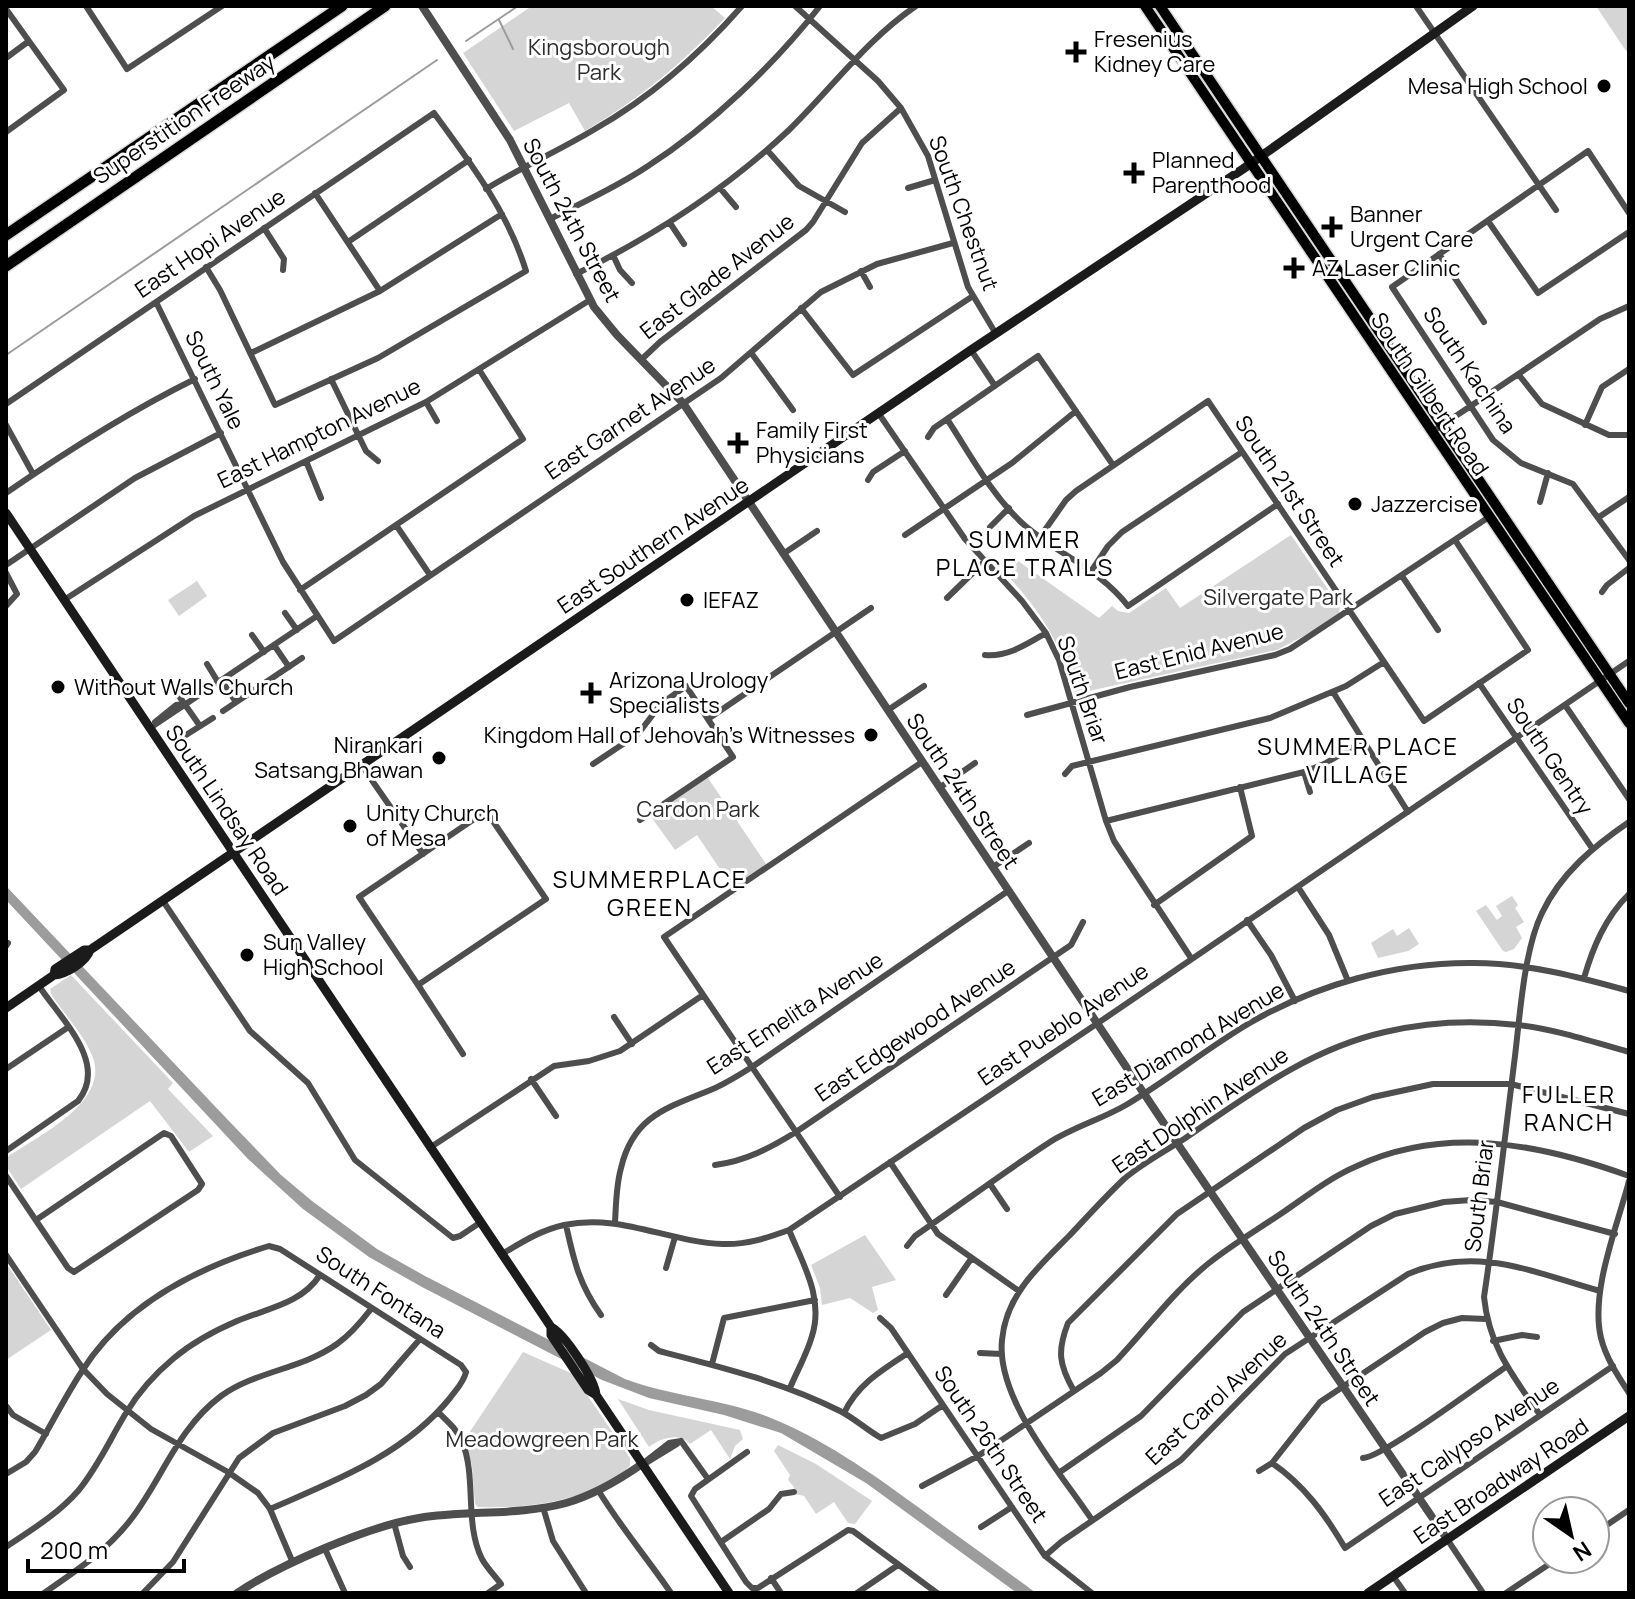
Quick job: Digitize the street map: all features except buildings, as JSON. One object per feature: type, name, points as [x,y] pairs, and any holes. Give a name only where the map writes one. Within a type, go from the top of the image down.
[{"type":"highway","name":"Superstition Freeway","points":[[6,235],[342,6]]},
{"type":"highway","name":"Superstition Freeway","points":[[6,266],[385,6]]},
{"type":"main road","name":"South Gilbert Road","points":[[1145,6],[1334,288],[1532,560],[1629,723]]},
{"type":"main road","name":"South Gilbert Road","points":[[1160,6],[1343,278],[1489,517],[1604,678],[1629,703]]},
{"type":"main road","name":"East Southern Avenue","points":[[6,1008],[54,975],[60,975],[78,959],[88,956],[90,950],[971,350],[1251,164],[1473,6]]},
{"type":"main road","points":[[1334,288],[1343,278]]},
{"type":"main road","name":"South Lindsay Road","points":[[6,513],[551,1327],[555,1340],[588,1390],[596,1395],[729,1593]]},
{"type":"main road","points":[[1489,517],[1493,515],[1497,518],[1520,551],[1532,560]]},
{"type":"main road","name":"South Lindsay Road","points":[[551,1327],[558,1331],[590,1378],[596,1395]]},
{"type":"main road","name":"East Broadway Road","points":[[1368,1593],[1629,1416]]},
{"type":"street","points":[[86,6],[127,69],[222,6]]},
{"type":"street","name":"South 24th Street","points":[[422,6],[524,166],[590,300],[611,329],[683,403],[1177,1143],[1483,1593]]},
{"type":"street","points":[[486,189],[635,104],[677,71],[742,6]]},
{"type":"street","name":"South Chestnut","points":[[795,6],[854,59],[901,108],[928,156],[953,243],[973,296],[996,334]]},
{"type":"street","points":[[550,219],[623,182],[684,141],[730,103],[820,6]]},
{"type":"street","points":[[576,274],[670,223],[720,188],[808,111],[877,35],[916,6]]},
{"type":"street","points":[[1416,6],[1556,210]]},
{"type":"street","points":[[6,9],[64,90],[6,132]]},
{"type":"street","points":[[6,58],[29,41]]},
{"type":"street","name":"East Glade Avenue","points":[[642,359],[806,230],[862,143],[901,108]]},
{"type":"street","name":"East Hopi Avenue","points":[[6,404],[434,113],[469,160]]},
{"type":"street","points":[[767,150],[799,186],[845,212]]},
{"type":"street","points":[[1484,322],[1439,254],[1588,151],[1629,213]]},
{"type":"street","points":[[206,267],[275,405],[378,358],[526,271],[516,239],[469,160],[348,242]]},
{"type":"street","points":[[908,188],[935,180]]},
{"type":"street","points":[[720,188],[736,207]]},
{"type":"street","points":[[315,193],[380,291]]},
{"type":"street","points":[[251,353],[380,291],[502,214]]},
{"type":"street","points":[[1488,221],[1538,293],[1629,232]]},
{"type":"street","points":[[670,223],[684,244]]},
{"type":"street","points":[[264,228],[284,259],[283,270]]},
{"type":"street","name":"East Garnet Avenue","points":[[334,641],[752,354],[801,308],[833,284],[895,258],[953,243]]},
{"type":"street","name":"South Kachina","points":[[1439,254],[1392,287],[1502,449],[1521,463],[1573,484],[1629,560]]},
{"type":"street","points":[[613,255],[620,270],[632,283]]},
{"type":"street","points":[[861,271],[870,287]]},
{"type":"street","points":[[801,308],[853,375],[973,296]]},
{"type":"street","name":"East Hampton Avenue","points":[[64,600],[164,533],[426,402],[590,300]]},
{"type":"street","name":"South Yale","points":[[156,302],[283,562],[334,641]]},
{"type":"street","points":[[1437,429],[1600,319],[1629,306]]},
{"type":"street","points":[[971,350],[995,386]]},
{"type":"street","points":[[752,354],[793,410]]},
{"type":"street","points":[[928,437],[934,428],[1038,356],[1113,465],[1066,500],[1040,537]]},
{"type":"street","points":[[1585,425],[1602,387],[1629,369]]},
{"type":"street","points":[[300,590],[523,439],[480,371]]},
{"type":"street","points":[[1519,375],[1542,404],[1609,435],[1629,435]]},
{"type":"street","points":[[6,493],[144,404],[195,379]]},
{"type":"street","points":[[331,379],[366,451],[378,461]]},
{"type":"street","name":"South 21st Street","points":[[1113,465],[1208,401],[1424,721],[1479,683]]},
{"type":"street","points":[[426,402],[437,421]]},
{"type":"street","points":[[905,535],[988,481],[1076,411]]},
{"type":"street","name":"South Briar","points":[[879,414],[945,510],[1046,633],[1059,660],[1106,821],[1120,852],[1191,958]]},
{"type":"street","points":[[947,419],[1009,508],[1040,537],[1114,588],[1128,606],[1278,504]]},
{"type":"street","points":[[6,425],[33,474]]},
{"type":"street","points":[[6,565],[148,471],[221,433]]},
{"type":"street","points":[[868,480],[873,472],[905,451]]},
{"type":"street","points":[[1092,570],[1122,532],[1242,452]]},
{"type":"street","points":[[306,461],[321,498]]},
{"type":"street","points":[[1540,502],[1548,473]]},
{"type":"street","points":[[1599,517],[1629,497]]},
{"type":"street","points":[[990,527],[1009,508]]},
{"type":"street","name":"East Enid Avenue","points":[[1027,715],[1275,655],[1313,635],[1489,517]]},
{"type":"street","points":[[396,525],[430,575]]},
{"type":"street","points":[[783,554],[817,531]]},
{"type":"street","points":[[1455,540],[1528,650],[1479,683]]},
{"type":"street","points":[[947,598],[985,561]]},
{"type":"street","points":[[1602,592],[1629,568]]},
{"type":"street","points":[[6,573],[17,594],[6,606]]},
{"type":"street","points":[[1402,576],[1438,630]]},
{"type":"street","points":[[708,719],[871,608]]},
{"type":"street","points":[[285,613],[297,630]]},
{"type":"street","points":[[150,728],[317,616]]},
{"type":"street","points":[[985,655],[997,656],[1013,651],[1046,633]]},
{"type":"street","points":[[252,635],[264,652]]},
{"type":"street","points":[[274,645],[289,667]]},
{"type":"street","points":[[223,711],[302,658]]},
{"type":"street","name":"East Pueblo Avenue","points":[[502,1254],[534,1236],[566,1225],[589,1222],[615,1223],[675,1237],[737,1244],[789,1230],[1629,661]]},
{"type":"street","points":[[1065,774],[1072,766],[1270,718],[1333,692],[1384,662]]},
{"type":"street","points":[[207,664],[236,702]]},
{"type":"street","name":"South Gentry","points":[[1479,683],[1592,848]]},
{"type":"street","points":[[172,686],[200,726]]},
{"type":"street","points":[[593,764],[638,734],[661,704],[686,686],[733,757],[640,820]]},
{"type":"street","points":[[888,710],[924,686]]},
{"type":"street","points":[[1333,692],[1408,812]]},
{"type":"street","points":[[1565,705],[1629,799]]},
{"type":"street","points":[[186,735],[213,718]]},
{"type":"street","points":[[1106,821],[1304,772],[1362,742]]},
{"type":"street","points":[[840,1197],[664,937],[922,762]]},
{"type":"street","points":[[939,788],[975,763]]},
{"type":"street","points":[[362,766],[423,854]]},
{"type":"street","points":[[1304,772],[1310,792]]},
{"type":"street","points":[[1154,905],[1252,836],[1240,787]]},
{"type":"street","points":[[418,985],[546,899],[486,811],[359,897],[463,1054]]},
{"type":"street","name":"South Briar","points":[[1540,1415],[1506,1367],[1493,1341],[1486,1319],[1484,1297],[1519,1025],[1541,913],[1576,863],[1629,822]]},
{"type":"street","points":[[993,867],[1029,843]]},
{"type":"street","points":[[1298,887],[1329,935],[1348,981]]},
{"type":"street","name":"East Emelita Avenue","points":[[615,1223],[621,1166],[634,1138],[646,1123],[663,1109],[707,1092],[752,1067],[1008,891]]},
{"type":"street","points":[[1584,978],[1592,951],[1610,915],[1629,894]]},
{"type":"street","points":[[163,901],[250,1031],[308,1083],[361,1166],[453,1238],[481,1222]]},
{"type":"street","points":[[1247,920],[1271,955],[1295,1001]]},
{"type":"street","name":"East Edgewood Avenue","points":[[715,1165],[733,1163],[768,1149],[796,1132],[1071,945],[1083,922]]},
{"type":"street","name":"East Diamond Avenue","points":[[907,1246],[915,1236],[1053,1140],[1123,1107],[1246,1025],[1295,1001],[1348,981],[1378,973],[1475,963],[1584,978],[1629,991]]},
{"type":"street","points":[[6,1151],[78,1101],[88,1083],[90,1070],[87,1057],[39,986]]},
{"type":"street","points":[[431,1147],[554,1066],[606,1057],[632,1044],[703,995]]},
{"type":"street","points":[[614,1017],[632,1044]]},
{"type":"street","name":"East Dolphin Avenue","points":[[1002,1354],[1005,1324],[1019,1291],[1033,1272],[1126,1178],[1286,1071],[1327,1051],[1385,1032],[1439,1024],[1519,1025],[1629,1052]]},
{"type":"street","points":[[6,1069],[67,1028]]},
{"type":"street","points":[[531,1079],[556,1116]]},
{"type":"street","points":[[1074,1391],[1061,1366],[1062,1339],[1068,1323],[1177,1214],[1304,1128],[1337,1110],[1373,1097],[1433,1084],[1511,1084],[1629,1114]]},
{"type":"street","points":[[8,1183],[71,1272],[77,1271],[198,1190],[202,1184],[167,1133],[162,1134],[36,1220]]},
{"type":"street","points":[[922,1486],[978,1456],[1117,1360],[1209,1263],[1331,1179],[1383,1156],[1433,1143],[1503,1142],[1629,1178],[1600,1291],[1601,1336],[1613,1366],[1629,1393]]},
{"type":"street","points":[[890,1162],[938,1234],[1019,1291]]},
{"type":"street","points":[[990,1184],[1007,1209]]},
{"type":"street","points":[[1060,1472],[1141,1416],[1243,1312],[1371,1226],[1395,1214],[1444,1202],[1497,1202],[1615,1234]]},
{"type":"street","points":[[566,1225],[575,1269],[601,1315]]},
{"type":"street","points":[[789,1230],[809,1275],[816,1319],[812,1337],[790,1388]]},
{"type":"street","points":[[666,1268],[675,1237]]},
{"type":"street","name":"South Fontana","points":[[83,1369],[100,1347],[151,1299],[186,1277],[273,1246],[468,1371],[438,1412]]},
{"type":"street","points":[[6,1255],[83,1369],[127,1411],[258,1493],[270,1509],[294,1564]]},
{"type":"street","points":[[946,1295],[971,1259]]},
{"type":"street","name":"East Carol Avenue","points":[[1045,1556],[1181,1460],[1272,1366],[1309,1337],[1387,1285],[1417,1269],[1465,1259],[1490,1261],[1600,1291]]},
{"type":"street","points":[[6,1547],[54,1514],[79,1490],[127,1411],[175,1357],[236,1321],[294,1300],[320,1275]]},
{"type":"street","points":[[712,1364],[724,1318],[815,1300]]},
{"type":"street","points":[[44,1593],[97,1556],[124,1529],[176,1444],[208,1406],[243,1383],[328,1350],[353,1332],[371,1309]]},
{"type":"street","name":"South 26th Street","points":[[880,1318],[891,1328],[1045,1556],[1092,1593]]},
{"type":"street","points":[[1259,1471],[1272,1463],[1320,1402],[1341,1386],[1443,1323],[1462,1318],[1486,1319]]},
{"type":"street","points":[[1493,1341],[1522,1335],[1537,1337]]},
{"type":"street","points":[[143,1593],[173,1562],[201,1521],[228,1472],[254,1444],[273,1433],[366,1395],[381,1384],[420,1339]]},
{"type":"street","points":[[651,1345],[659,1351],[790,1388],[844,1413],[881,1438],[915,1424],[943,1405]]},
{"type":"street","points":[[844,1413],[852,1397],[867,1380],[908,1353]]},
{"type":"street","points":[[980,1353],[1002,1354],[1010,1394],[1026,1423],[1092,1520]]},
{"type":"street","name":"East Calypso Avenue","points":[[1272,1463],[1293,1477],[1308,1493],[1345,1548],[1613,1366]]},
{"type":"street","points":[[1363,1458],[1370,1458],[1385,1449],[1506,1367]]},
{"type":"street","points":[[6,1474],[26,1462],[46,1434],[83,1369]]},
{"type":"street","points":[[7,1407],[13,1415],[46,1434]]},
{"type":"street","points":[[270,1509],[359,1470],[399,1446],[438,1412],[454,1427],[462,1442],[469,1475],[473,1532],[481,1557],[501,1584],[488,1593]]},
{"type":"street","points":[[237,1593],[325,1549],[394,1523],[423,1517],[543,1507],[567,1502],[598,1490],[642,1464],[664,1446],[681,1441],[708,1479]]},
{"type":"street","points":[[747,1452],[691,1494],[752,1588],[758,1588],[848,1530],[937,1593]]},
{"type":"street","points":[[598,1490],[621,1528],[649,1560],[671,1593]]},
{"type":"street","points":[[721,1542],[769,1509],[781,1494],[794,1492]]},
{"type":"street","points":[[543,1507],[553,1541],[586,1593]]},
{"type":"street","points":[[981,1527],[1012,1507]]},
{"type":"street","points":[[1611,1522],[1629,1510]]},
{"type":"street","points":[[394,1523],[403,1556],[410,1567]]},
{"type":"street","points":[[325,1549],[345,1593]]},
{"type":"street","points":[[857,1593],[898,1565]]},
{"type":"street","points":[[1506,1593],[1533,1575]]},
{"type":"street","points":[[1393,1576],[1405,1593]]},
{"type":"street","points":[[771,1578],[781,1593]]},
{"type":"green space","name":"Kingsborough Park","points":[[532,6],[711,6],[725,18],[660,79],[585,131],[569,103],[514,131],[463,53]]},
{"type":"green space","points":[[1596,6],[1629,6],[1629,54],[1624,48]]},
{"type":"green space","name":"Silvergate Park","points":[[1291,535],[1340,607],[1339,613],[1277,650],[1075,694],[1056,642],[1027,598],[1002,570],[1014,558],[1099,618],[1112,606],[1129,613],[1166,588],[1180,608]]},
{"type":"green space","points":[[197,581],[207,596],[179,616],[168,600]]},
{"type":"green space","name":"Cardon Park","points":[[706,775],[768,867],[734,890],[697,835],[675,850],[649,814]]},
{"type":"green space","points":[[1512,896],[1524,922],[1516,927],[1522,938],[1514,949],[1506,952],[1476,911],[1486,905],[1497,920],[1502,916],[1496,906]]},
{"type":"green space","points":[[1409,928],[1419,944],[1408,951],[1378,958],[1371,943],[1393,929],[1397,936]]},
{"type":"green space","points":[[71,975],[173,1083],[168,1089],[213,1136],[189,1152],[150,1101],[21,1189],[6,1166],[6,1158],[67,1117],[90,1090],[95,1074],[89,1050],[50,989]]},
{"type":"green space","points":[[865,1235],[896,1280],[872,1287],[878,1310],[873,1313],[850,1298],[822,1305],[820,1288],[811,1265]]},
{"type":"green space","points":[[6,1263],[51,1330],[6,1360]]},
{"type":"green space","name":"Meadowgreen Park","points":[[523,1352],[573,1374],[630,1458],[630,1466],[615,1478],[579,1495],[538,1504],[478,1507],[465,1439]]},
{"type":"green space","points":[[618,1399],[649,1410],[740,1430],[743,1439],[735,1446],[730,1459],[711,1430],[690,1444],[681,1438],[670,1438],[649,1447]]},
{"type":"green space","points":[[778,1445],[816,1464],[872,1501],[855,1524],[848,1523],[834,1502],[816,1514],[804,1496],[795,1494],[788,1480],[790,1475],[774,1451]]},
{"type":"shaded area","points":[[6,886],[281,1175],[377,1249],[625,1379],[749,1410],[807,1435],[882,1481],[1036,1593],[1017,1593],[866,1483],[781,1433],[724,1415],[649,1398],[602,1380],[369,1257],[303,1209],[248,1159],[6,900]]},
{"type":"waterway","points":[[466,41],[518,6]]},
{"type":"waterway","points":[[499,20],[513,49]]},
{"type":"waterway","points":[[6,355],[437,60]]},
{"type":"place","name":"Fresenius Kidney Care","points":[[1076,52]]},
{"type":"place","name":"Mesa High School","points":[[1604,86]]},
{"type":"place","name":"Planned Parenthood","points":[[1134,173]]},
{"type":"place","name":"Banner Urgent Care","points":[[1332,227]]},
{"type":"place","name":"AZ Laser Clinic","points":[[1294,268]]},
{"type":"place","name":"Family First Physicians","points":[[738,443]]},
{"type":"place","name":"Jazzercise","points":[[1355,504]]},
{"type":"place","name":"IEFAZ","points":[[687,600]]},
{"type":"place","name":"Without Walls Church","points":[[58,687]]},
{"type":"place","name":"Arizona Urology Specialists","points":[[591,693]]},
{"type":"place","name":"Kingdom Hall of Jehovah's Witnesses","points":[[871,735]]},
{"type":"place","name":"Nirankari Satsang Bhawan","points":[[439,758]]},
{"type":"place","name":"Unity Church of Mesa","points":[[350,826]]},
{"type":"place","name":"Sun Valley High School","points":[[247,955]]},
{"type":"district","name":"SUMMER PLACE TRAILS","points":[[1025,552]]},
{"type":"district","name":"SUMMER PLACE VILLAGE","points":[[1358,759]]},
{"type":"district","name":"SUMMERPLACE GREEN","points":[[650,892]]},
{"type":"district","name":"FULLER RANCH","points":[[1569,1107]]}]
